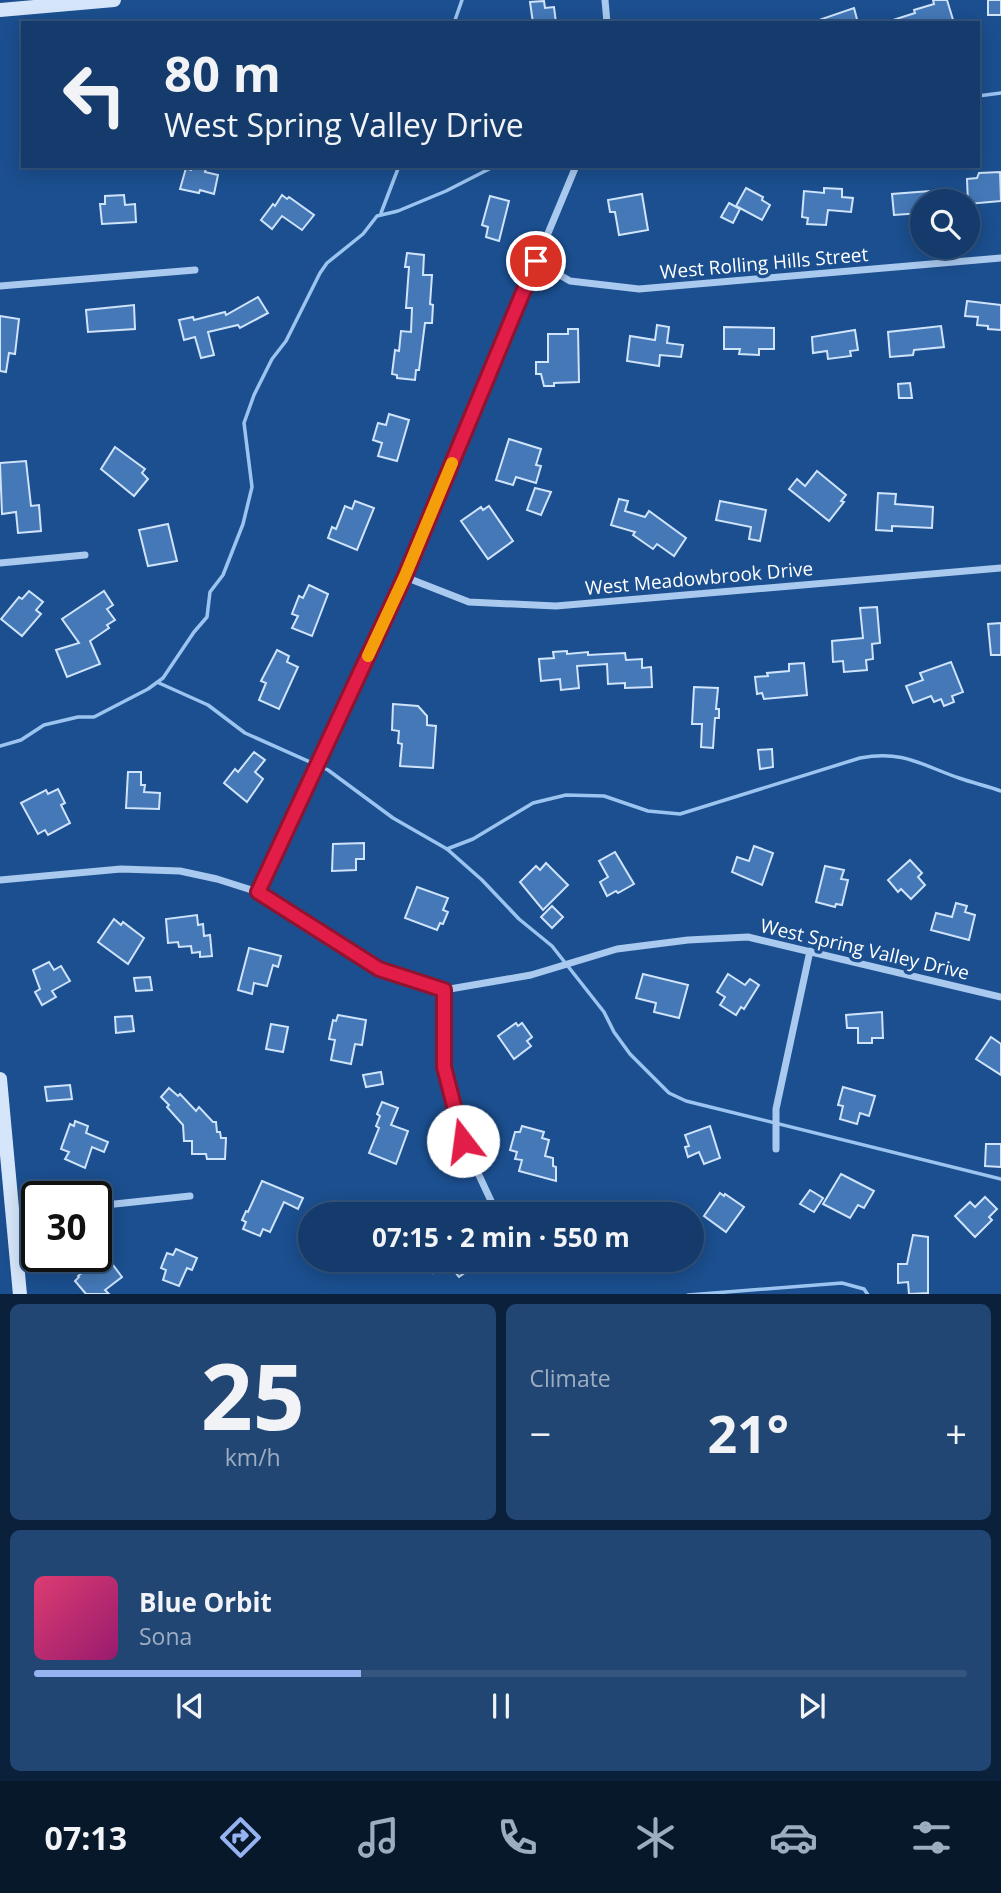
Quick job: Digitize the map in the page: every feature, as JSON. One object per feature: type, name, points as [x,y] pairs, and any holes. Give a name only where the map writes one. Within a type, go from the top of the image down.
[{"type":"street","points":[[0,10],[114,0]]},
{"type":"street","points":[[606,0],[607,21]]},
{"type":"street","points":[[258,892],[405,576],[575,168]]},
{"type":"street","name":"West Rolling Hills Street","points":[[536,261],[570,281],[639,289],[1001,258]]},
{"type":"street","points":[[0,286],[195,270]]},
{"type":"street","points":[[0,562],[85,555]]},
{"type":"street","name":"West Meadowbrook Drive","points":[[405,576],[469,602],[556,606],[1001,568]]},
{"type":"street","name":"West Spring Valley Drive","points":[[0,880],[121,869],[180,871],[217,879],[258,892],[379,969],[444,990],[531,975],[617,948],[748,937],[1001,997]]},
{"type":"street","points":[[776,1149],[776,1109],[810,951]]},
{"type":"street","points":[[444,990],[444,1067],[463,1141],[492,1202]]},
{"type":"street","points":[[0,1079],[20,1294]]},
{"type":"street","points":[[112,1204],[190,1196]]},
{"type":"street","points":[[13,1214],[21,1213]]},
{"type":"building","points":[[933,0],[947,0],[953,21],[893,21],[915,13],[914,10],[934,4]]},
{"type":"building","points":[[988,0],[1001,0],[1001,15],[988,15]]},
{"type":"building","points":[[544,1],[545,8],[554,7],[556,21],[533,21],[530,2]]},
{"type":"building","points":[[854,8],[857,21],[816,21]]},
{"type":"building","points":[[186,168],[206,168],[205,172],[218,175],[214,194],[180,189]]},
{"type":"building","points":[[1000,172],[1001,201],[980,203],[980,189],[967,189],[967,179],[977,178],[979,173]]},
{"type":"building","points":[[746,188],[763,197],[762,200],[770,205],[762,220],[736,206]]},
{"type":"building","points":[[824,188],[842,189],[842,197],[853,198],[851,212],[828,210],[826,225],[807,224],[808,218],[802,217],[804,191],[824,193]]},
{"type":"building","points":[[910,193],[910,214],[894,215],[892,194]]},
{"type":"building","points":[[642,194],[648,230],[619,235],[615,212],[610,212],[608,200]]},
{"type":"building","points":[[124,195],[125,205],[135,204],[136,222],[102,224],[100,204],[105,204],[105,196]]},
{"type":"building","points":[[282,195],[314,215],[302,230],[282,216],[272,229],[261,220]]},
{"type":"building","points":[[490,196],[509,201],[499,241],[486,237],[488,227],[482,225]]},
{"type":"building","points":[[729,203],[740,209],[733,223],[721,217]]},
{"type":"building","points":[[407,253],[424,255],[423,275],[432,275],[432,323],[425,323],[419,370],[416,370],[415,380],[397,378],[397,375],[392,374],[395,350],[399,351],[401,331],[411,332],[412,308],[406,308],[409,267],[405,267]]},
{"type":"building","points":[[258,297],[268,313],[240,328],[238,325],[208,332],[214,355],[201,358],[195,337],[184,340],[179,320],[193,317],[194,320],[225,312],[226,315]]},
{"type":"building","points":[[967,301],[1001,305],[1001,330],[977,325],[978,317],[965,316]]},
{"type":"building","points":[[134,305],[135,329],[88,332],[86,310]]},
{"type":"building","points":[[0,316],[19,319],[15,354],[9,353],[6,372],[0,371]]},
{"type":"building","points":[[657,325],[669,327],[667,343],[683,345],[681,357],[660,355],[659,366],[627,361],[630,336],[655,340]]},
{"type":"building","points":[[941,326],[944,347],[914,350],[913,355],[890,357],[888,332]]},
{"type":"building","points":[[724,327],[774,328],[774,349],[759,349],[759,355],[739,354],[740,349],[724,349]]},
{"type":"building","points":[[568,329],[578,329],[579,382],[544,386],[541,374],[536,374],[536,362],[548,362],[548,334],[568,334]]},
{"type":"building","points":[[855,330],[858,350],[850,351],[851,356],[828,359],[827,351],[813,353],[812,337]]},
{"type":"building","points":[[910,383],[912,398],[899,398],[898,384]]},
{"type":"building","points":[[389,414],[409,420],[397,461],[378,456],[382,443],[373,440],[378,423],[386,425]]},
{"type":"building","points":[[509,439],[541,449],[536,465],[541,466],[536,483],[516,477],[513,485],[496,480]]},
{"type":"building","points":[[115,447],[145,469],[142,473],[148,479],[134,496],[101,469]]},
{"type":"building","points":[[26,461],[31,506],[39,505],[41,531],[18,533],[16,512],[2,514],[0,463]]},
{"type":"building","points":[[817,471],[846,495],[841,501],[844,502],[829,521],[789,489],[797,479],[805,486]]},
{"type":"building","points":[[535,488],[551,492],[541,515],[527,510]]},
{"type":"building","points":[[878,493],[896,494],[895,504],[933,507],[932,528],[892,526],[892,531],[876,530]]},
{"type":"building","points":[[619,499],[628,501],[625,511],[645,517],[649,511],[686,538],[674,556],[657,544],[653,549],[633,535],[635,532],[611,525]]},
{"type":"building","points":[[355,501],[374,508],[357,550],[328,538],[332,527],[336,529],[345,506],[352,509]]},
{"type":"building","points":[[720,501],[766,510],[760,541],[749,539],[751,527],[716,520]]},
{"type":"building","points":[[489,506],[513,541],[488,559],[461,521],[481,507],[483,510]]},
{"type":"building","points":[[168,524],[177,561],[148,566],[139,530]]},
{"type":"building","points":[[309,585],[328,594],[312,636],[292,628],[298,616],[292,614],[299,596],[303,598]]},
{"type":"building","points":[[29,591],[43,602],[36,610],[41,614],[22,636],[1,619],[19,597],[22,599]]},
{"type":"building","points":[[104,591],[113,605],[107,609],[115,620],[107,625],[109,628],[90,641],[100,664],[67,677],[56,650],[79,643],[62,619]]},
{"type":"building","points":[[877,607],[880,643],[872,644],[873,659],[866,660],[867,670],[844,672],[843,661],[833,662],[832,641],[863,638],[860,608]]},
{"type":"building","points":[[1001,623],[1001,655],[991,655],[988,624]]},
{"type":"building","points":[[277,650],[289,656],[287,662],[298,667],[279,709],[259,700],[266,683],[261,681]]},
{"type":"building","points":[[567,651],[567,654],[588,652],[588,655],[625,653],[626,660],[642,659],[642,668],[651,667],[652,687],[625,688],[625,683],[608,684],[607,664],[577,666],[579,688],[561,690],[560,679],[541,681],[539,659],[554,658],[553,652]]},
{"type":"building","points":[[951,662],[963,692],[952,696],[954,702],[944,706],[941,699],[934,702],[931,696],[913,703],[906,686],[923,680],[920,673]]},
{"type":"building","points":[[804,663],[807,695],[764,699],[762,693],[757,694],[755,677],[789,671],[789,664]]},
{"type":"building","points":[[694,687],[718,688],[716,709],[719,709],[719,718],[715,718],[713,748],[701,747],[702,724],[692,724]]},
{"type":"building","points":[[393,704],[418,706],[427,716],[427,725],[436,726],[433,768],[400,766],[402,744],[398,743],[399,731],[392,730]]},
{"type":"building","points":[[772,749],[773,767],[760,769],[758,750]]},
{"type":"building","points":[[254,752],[265,760],[255,772],[263,779],[247,802],[224,783],[235,769],[238,772]]},
{"type":"building","points":[[128,772],[141,772],[144,792],[160,793],[159,809],[126,808]]},
{"type":"building","points":[[58,789],[65,803],[61,805],[70,823],[48,835],[45,830],[38,834],[21,803],[46,790],[48,794]]},
{"type":"building","points":[[364,843],[364,859],[356,859],[356,870],[332,871],[333,844]]},
{"type":"building","points":[[754,846],[773,853],[762,885],[732,872],[737,857],[749,861]]},
{"type":"building","points":[[615,852],[634,884],[607,896],[600,882],[608,877],[599,861]]},
{"type":"building","points":[[910,860],[922,873],[918,877],[925,885],[911,899],[901,889],[898,892],[888,880]]},
{"type":"building","points":[[546,863],[568,885],[543,910],[520,882],[536,866],[540,870]]},
{"type":"building","points":[[825,866],[844,870],[841,879],[848,880],[842,905],[836,904],[835,907],[816,902]]},
{"type":"building","points":[[417,887],[448,898],[443,910],[448,912],[437,930],[405,918]]},
{"type":"building","points":[[956,903],[967,906],[965,912],[975,915],[969,940],[931,930],[936,913],[952,917]]},
{"type":"building","points":[[552,906],[563,917],[552,928],[541,917]]},
{"type":"building","points":[[197,915],[198,925],[203,924],[204,936],[210,935],[212,956],[200,957],[200,952],[192,953],[191,946],[179,947],[178,942],[168,943],[166,919]]},
{"type":"building","points":[[114,919],[121,925],[123,922],[144,938],[128,964],[98,942]]},
{"type":"building","points":[[249,948],[281,956],[278,967],[273,965],[267,986],[254,983],[252,994],[238,990]]},
{"type":"building","points":[[49,962],[54,970],[61,966],[70,981],[52,991],[56,997],[42,1005],[35,992],[40,989],[33,970]]},
{"type":"building","points":[[643,974],[688,985],[679,1018],[654,1012],[656,1003],[636,998]]},
{"type":"building","points":[[728,974],[745,985],[750,979],[759,985],[744,1009],[741,1007],[736,1015],[720,1005],[725,997],[717,992]]},
{"type":"building","points":[[150,977],[152,990],[136,991],[134,978]]},
{"type":"building","points":[[882,1012],[883,1038],[872,1038],[872,1043],[858,1043],[858,1028],[847,1028],[846,1015]]},
{"type":"building","points":[[338,1015],[366,1020],[362,1045],[355,1044],[351,1064],[331,1060],[335,1040],[329,1039],[333,1020],[336,1021]]},
{"type":"building","points":[[132,1016],[134,1031],[116,1033],[115,1017]]},
{"type":"building","points":[[516,1023],[518,1026],[522,1023],[532,1037],[527,1041],[531,1046],[514,1059],[498,1036]]},
{"type":"building","points":[[271,1024],[288,1027],[283,1052],[266,1049]]},
{"type":"building","points":[[991,1037],[1001,1044],[1001,1075],[976,1059]]},
{"type":"building","points":[[381,1072],[383,1084],[366,1087],[363,1075]]},
{"type":"building","points":[[70,1085],[72,1099],[47,1101],[45,1087]]},
{"type":"building","points":[[843,1087],[875,1096],[869,1116],[860,1113],[857,1124],[840,1119],[843,1106],[838,1105]]},
{"type":"building","points":[[169,1088],[178,1096],[180,1094],[196,1111],[199,1107],[216,1122],[217,1132],[220,1132],[221,1138],[226,1138],[225,1159],[207,1159],[206,1154],[192,1154],[192,1141],[184,1141],[183,1125],[161,1097]]},
{"type":"building","points":[[382,1102],[398,1108],[391,1125],[408,1131],[396,1164],[369,1153],[379,1128],[376,1126],[380,1116],[377,1114]]},
{"type":"building","points":[[75,1121],[88,1126],[86,1133],[108,1142],[104,1152],[92,1147],[85,1168],[65,1159],[69,1152],[61,1149],[70,1124],[74,1126]]},
{"type":"building","points":[[522,1126],[544,1132],[542,1138],[549,1140],[545,1156],[553,1158],[556,1181],[519,1171],[522,1160],[515,1159],[517,1152],[510,1150],[515,1132],[520,1132]]},
{"type":"building","points":[[710,1126],[720,1158],[704,1164],[699,1152],[688,1157],[685,1147],[689,1146],[685,1135]]},
{"type":"building","points":[[986,1144],[1001,1144],[1001,1167],[985,1166]]},
{"type":"building","points":[[841,1174],[874,1191],[864,1208],[858,1205],[850,1218],[823,1204]]},
{"type":"building","points":[[262,1181],[303,1198],[298,1202],[298,1209],[284,1202],[270,1232],[263,1229],[260,1236],[243,1229],[246,1222],[242,1220],[246,1211],[248,1212]]},
{"type":"building","points":[[810,1190],[823,1198],[814,1212],[800,1204]]},
{"type":"building","points":[[720,1193],[744,1207],[726,1232],[704,1216]]},
{"type":"building","points":[[985,1197],[997,1209],[989,1217],[992,1220],[975,1237],[955,1216],[970,1202],[975,1207]]},
{"type":"building","points":[[913,1235],[928,1237],[928,1293],[909,1294],[908,1282],[898,1283],[898,1264],[907,1264]]},
{"type":"building","points":[[176,1249],[197,1258],[192,1270],[187,1268],[179,1286],[163,1280],[166,1270],[161,1268],[167,1253],[173,1255]]},
{"type":"building","points":[[113,1265],[122,1277],[105,1290],[109,1294],[86,1294],[75,1281],[83,1272],[112,1272]]},
{"type":"waterway","points":[[455,21],[462,0]]},
{"type":"waterway","points":[[980,96],[1001,93]]},
{"type":"waterway","points":[[381,213],[398,168]]},
{"type":"waterway","points":[[0,746],[21,740],[44,725],[78,717],[94,717],[148,689],[163,678],[207,617],[210,592],[223,575],[243,524],[252,487],[244,423],[272,359],[286,341],[320,273],[327,263],[363,234],[377,216],[398,211],[446,191],[491,168]]},
{"type":"waterway","points":[[159,683],[208,705],[245,733],[328,770],[393,818],[447,849],[482,880],[519,919],[552,946],[604,1012],[630,1054],[669,1093],[686,1101],[1001,1179]]},
{"type":"waterway","points":[[447,849],[473,839],[533,803],[566,795],[604,796],[648,811],[680,814],[860,758],[875,756],[912,760],[1001,791]]},
{"type":"waterway","points":[[701,1294],[842,1283],[864,1289],[867,1294]]},
{"type":"slow traffic","points":[[368,656],[452,463]]},
{"type":"route","points":[[463,1141],[444,1067],[444,990],[379,969],[258,892],[405,576],[536,261]]}]
